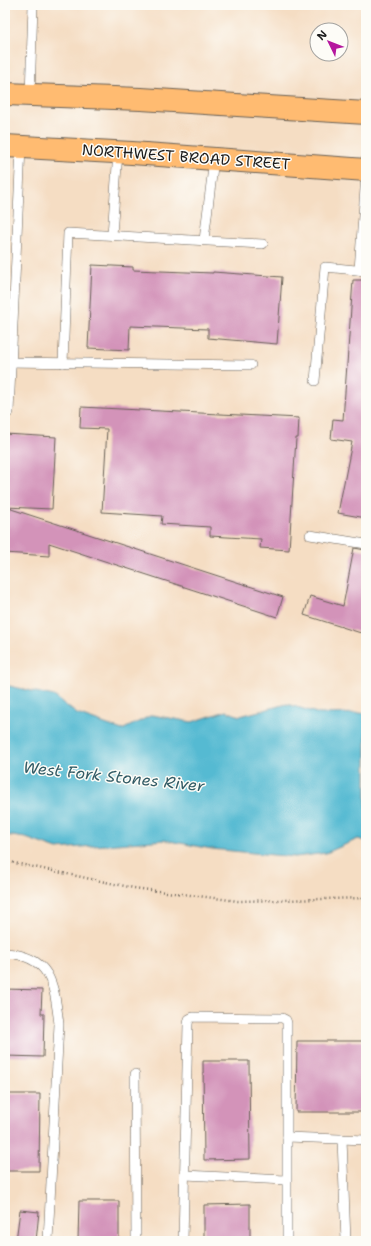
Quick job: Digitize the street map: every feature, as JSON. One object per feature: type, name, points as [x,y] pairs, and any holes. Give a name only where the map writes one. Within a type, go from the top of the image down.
[{"type":"main road","points":[[5,94],[140,99],[366,113]]},
{"type":"main road","name":"NORTHWEST BROAD STREET","points":[[13,146],[366,170]]},
{"type":"lane","points":[[30,95],[33,5]]},
{"type":"lane","points":[[8,412],[13,146]]},
{"type":"lane","points":[[112,235],[118,152]]},
{"type":"lane","points":[[204,240],[214,159]]},
{"type":"lane","points":[[315,381],[325,267],[362,271],[366,175]]},
{"type":"lane","points":[[63,363],[68,233],[263,244]]},
{"type":"lane","points":[[8,362],[251,365]]},
{"type":"lane","points":[[310,535],[366,544]]},
{"type":"lane","points":[[5,953],[27,956],[40,965],[49,975],[55,991],[59,1024],[48,1241]]},
{"type":"lane","points":[[183,1241],[188,1024],[189,1019],[193,1017],[282,1018],[286,1020],[286,1241]]},
{"type":"lane","points":[[135,1074],[136,1241]]},
{"type":"lane","points":[[287,1137],[366,1140]]},
{"type":"lane","points":[[342,1139],[346,1241]]},
{"type":"lane","points":[[185,1175],[286,1180]]},
{"type":"path","points":[[5,861],[134,888],[238,901],[366,898]]},
{"type":"water","name":"West Fork Stones River","points":[[5,685],[54,696],[77,714],[122,730],[152,715],[192,722],[226,711],[240,716],[287,704],[320,714],[366,713],[366,841],[358,839],[326,853],[295,857],[212,849],[164,840],[57,849],[26,838],[5,835]]},
{"type":"building","points":[[92,265],[133,267],[133,270],[213,272],[282,277],[277,344],[208,338],[208,329],[130,326],[129,350],[88,348]]},
{"type":"building","points":[[353,280],[366,280],[366,518],[338,513],[352,442],[331,439],[333,419],[343,420]]},
{"type":"building","points":[[81,407],[299,418],[298,438],[296,438],[289,550],[260,548],[261,539],[210,536],[210,527],[161,524],[162,516],[102,512],[107,429],[80,428]]},
{"type":"building","points":[[5,434],[56,437],[52,509],[5,507]]},
{"type":"building","points":[[5,507],[283,597],[277,617],[49,543],[49,556],[5,553]]},
{"type":"building","points":[[354,548],[366,550],[366,617],[361,633],[304,615],[310,596],[343,606]]},
{"type":"building","points":[[5,989],[42,990],[41,1014],[44,1014],[43,1057],[5,1056]]},
{"type":"building","points":[[297,1041],[366,1041],[366,1112],[296,1112]]},
{"type":"building","points":[[203,1061],[249,1061],[250,1159],[204,1160]]},
{"type":"building","points":[[5,1094],[40,1094],[39,1171],[5,1171]]},
{"type":"building","points":[[79,1201],[119,1201],[119,1241],[78,1241]]},
{"type":"building","points":[[250,1204],[250,1241],[204,1241],[204,1205]]},
{"type":"building","points":[[20,1210],[39,1212],[36,1241],[16,1241]]}]
